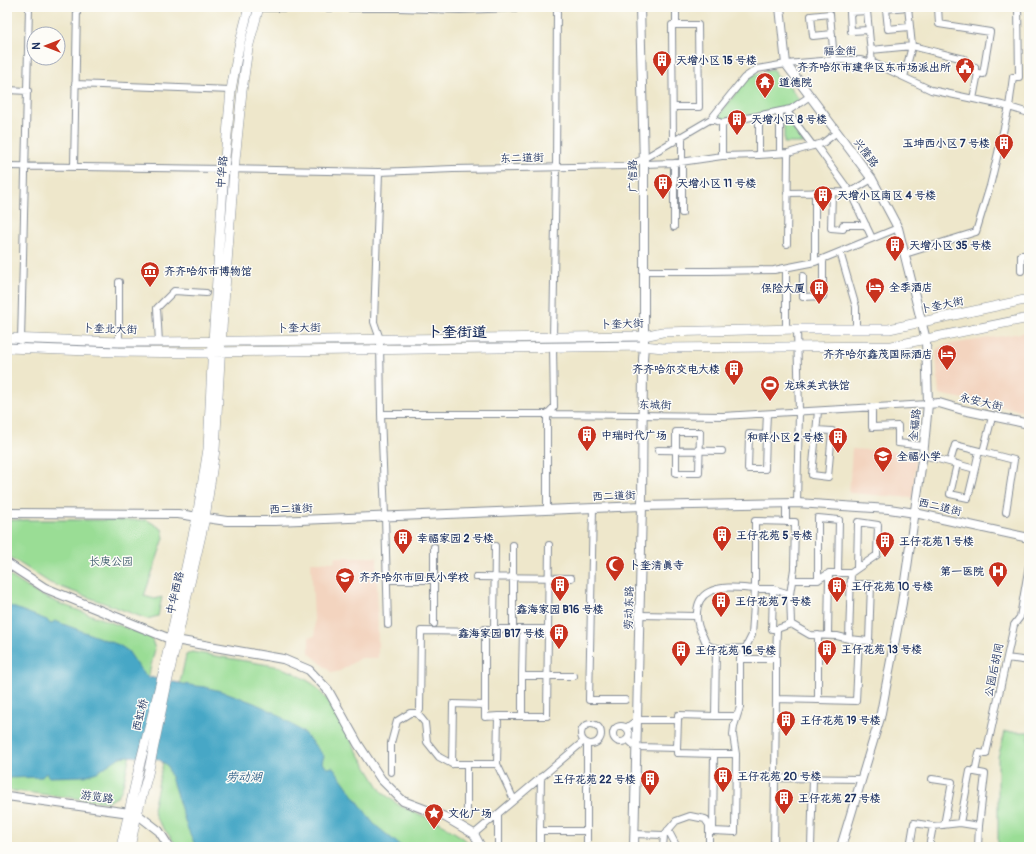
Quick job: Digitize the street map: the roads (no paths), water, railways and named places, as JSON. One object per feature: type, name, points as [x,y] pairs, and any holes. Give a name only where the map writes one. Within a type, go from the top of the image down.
[{"type":"main road","name":"中华路","points":[[217,342],[224,169],[231,90],[238,46],[249,7]]},
{"type":"main road","name":"中华路","points":[[217,342],[242,91],[248,48],[259,7]]},
{"type":"main road","points":[[259,7],[517,7]]},
{"type":"main road","name":"广信路","points":[[640,7],[644,341]]},
{"type":"main road","points":[[780,7],[786,64]]},
{"type":"main road","name":"兴隆路","points":[[786,64],[872,179],[898,228],[922,322]]},
{"type":"main road","name":"卜奎大街","points":[[216,352],[553,347],[644,341],[662,332],[797,329],[890,329],[1029,298]]},
{"type":"main road","name":"卜奎大街","points":[[217,342],[552,338],[644,341],[664,348],[892,346],[1029,318]]},
{"type":"main road","name":"全福路","points":[[841,847],[880,718],[902,603],[923,455],[928,404],[926,340],[922,322]]},
{"type":"main road","name":"卜奎北大街","points":[[7,338],[119,342],[217,342]]},
{"type":"main road","name":"劳动东路","points":[[634,847],[642,506],[644,341]]},
{"type":"main road","name":"中华西路","points":[[121,847],[148,774],[166,674],[201,518],[217,342]]},
{"type":"main road","name":"卜奎北大街","points":[[7,348],[118,352],[216,352]]},
{"type":"main road","name":"永安大街","points":[[928,404],[939,403],[963,410],[1029,424]]},
{"type":"main road","name":"西二道街","points":[[7,513],[178,514],[227,521],[275,521],[642,506],[797,503],[889,509],[915,513],[1029,539]]},
{"type":"main road","points":[[7,563],[45,588],[174,640],[283,660],[309,670],[328,690],[358,744],[381,779],[403,802],[445,818],[474,834],[481,847]]},
{"type":"main road","name":"西虹桥","points":[[140,763],[166,674]]},
{"type":"main road","name":"中华西路","points":[[130,847],[140,763]]},
{"type":"main road","name":"游览路","points":[[7,796],[133,813],[160,831],[169,847]]},
{"type":"street","points":[[21,348],[30,7]]},
{"type":"street","points":[[74,167],[77,7]]},
{"type":"street","points":[[552,338],[556,167],[557,7]]},
{"type":"street","points":[[676,7],[676,25]]},
{"type":"street","points":[[904,77],[912,46],[908,7],[886,8],[888,28],[909,27]]},
{"type":"street","points":[[871,50],[912,46],[964,59],[963,64],[975,67],[975,72],[984,74],[990,32],[939,24],[938,7]]},
{"type":"street","points":[[905,254],[976,232],[990,186],[1009,107],[1013,77],[1019,77],[1018,7]]},
{"type":"street","points":[[869,30],[851,31],[850,10],[868,11],[872,63]]},
{"type":"street","points":[[832,34],[813,36],[811,16],[830,14],[832,34],[834,60]]},
{"type":"street","points":[[673,107],[699,107],[698,25],[672,25],[673,142]]},
{"type":"street","name":"福金街","points":[[786,64],[834,60],[860,60],[876,64],[931,90],[1009,107],[1029,113]]},
{"type":"street","name":"东二道街","points":[[7,166],[379,172],[628,166],[643,162],[711,119],[744,78],[757,69],[786,64]]},
{"type":"street","points":[[973,99],[978,73]]},
{"type":"street","points":[[75,84],[231,90]]},
{"type":"street","points":[[7,90],[28,91]]},
{"type":"street","points":[[711,119],[722,123],[783,111],[791,109],[810,96]]},
{"type":"street","points":[[783,111],[814,146],[850,192],[872,238]]},
{"type":"street","points":[[780,154],[783,111]]},
{"type":"street","points":[[759,116],[759,155]]},
{"type":"street","points":[[722,123],[722,156]]},
{"type":"street","points":[[643,162],[674,163],[722,156],[788,153],[823,143],[837,132]]},
{"type":"street","points":[[682,136],[682,214]]},
{"type":"street","points":[[787,244],[788,153]]},
{"type":"street","points":[[674,163],[674,228]]},
{"type":"street","points":[[379,172],[374,322],[380,339],[388,625]]},
{"type":"street","points":[[787,193],[850,192],[872,179]]},
{"type":"street","points":[[814,262],[815,192]]},
{"type":"street","points":[[832,192],[831,228],[843,229],[843,225],[866,225]]},
{"type":"street","points":[[644,271],[774,270],[786,268],[823,259],[898,228]]},
{"type":"street","points":[[840,252],[856,307],[856,329]]},
{"type":"street","points":[[1021,271],[1021,255],[1027,255]]},
{"type":"street","points":[[803,276],[803,297],[823,296],[823,259]]},
{"type":"street","points":[[786,268],[786,330]]},
{"type":"street","points":[[119,282],[119,342]]},
{"type":"street","points":[[159,342],[157,308],[174,291],[206,293]]},
{"type":"street","points":[[797,329],[800,412],[797,503]]},
{"type":"street","points":[[548,510],[547,414],[554,407],[553,347]]},
{"type":"street","name":"东城街","points":[[381,414],[723,416],[928,404]]},
{"type":"street","points":[[872,407],[872,427],[898,426],[898,443],[924,446]]},
{"type":"street","points":[[816,430],[832,431],[828,477],[812,475],[816,430],[818,411]]},
{"type":"street","points":[[766,435],[749,434],[748,469],[764,469],[766,435],[767,414]]},
{"type":"street","points":[[992,416],[981,452],[975,469],[968,498],[950,494],[955,445],[981,452],[1014,460],[1006,512]]},
{"type":"street","points":[[676,432],[700,432],[699,450],[699,473],[676,473],[676,432]]},
{"type":"street","points":[[658,450],[722,451]]},
{"type":"street","points":[[923,455],[975,469]]},
{"type":"street","points":[[786,503],[786,522]]},
{"type":"street","points":[[593,508],[589,700],[625,700]]},
{"type":"street","points":[[818,580],[818,518],[839,520],[838,573]]},
{"type":"street","points":[[713,831],[734,832],[736,754],[733,735],[740,707],[740,659],[752,635],[755,589],[755,521],[795,522],[794,569],[790,594],[791,624]]},
{"type":"street","points":[[792,580],[818,580],[829,572],[851,573],[877,555],[878,524],[858,522],[857,568]]},
{"type":"street","points":[[513,545],[513,629]]},
{"type":"street","points":[[548,628],[485,629],[485,716],[547,716],[549,545]]},
{"type":"street","points":[[494,546],[494,629]]},
{"type":"street","points":[[434,547],[434,624]]},
{"type":"street","name":"公园后胡同","points":[[975,772],[979,753],[986,754],[1014,625],[1020,617],[1029,565]]},
{"type":"street","points":[[828,636],[829,572]]},
{"type":"street","points":[[849,639],[851,573]]},
{"type":"street","points":[[476,577],[572,578]]},
{"type":"street","points":[[387,580],[434,580]]},
{"type":"street","points":[[773,589],[772,629],[777,629],[791,624],[810,635],[837,636],[868,641],[871,584],[850,584]]},
{"type":"street","points":[[746,648],[716,648],[707,644],[700,630],[696,616],[703,596],[710,591],[724,588],[773,589],[790,594]]},
{"type":"street","points":[[639,615],[696,616]]},
{"type":"street","points":[[522,716],[523,629]]},
{"type":"street","points":[[774,847],[777,629]]},
{"type":"street","points":[[417,713],[420,710],[421,631],[485,632]]},
{"type":"street","points":[[818,635],[818,700]]},
{"type":"street","points":[[776,699],[856,701],[860,640]]},
{"type":"street","points":[[715,716],[716,648]]},
{"type":"street","points":[[1007,658],[1029,661]]},
{"type":"street","points":[[740,659],[776,659]]},
{"type":"street","points":[[522,676],[574,676]]},
{"type":"street","points":[[452,764],[453,704],[485,705]]},
{"type":"street","points":[[391,772],[391,744],[397,721],[410,713],[417,713]]},
{"type":"street","points":[[417,713],[425,723],[427,742],[439,757],[452,764],[497,764]]},
{"type":"street","points":[[736,754],[677,753],[678,715],[737,716]]},
{"type":"street","points":[[498,716],[497,764],[514,800]]},
{"type":"street","points":[[626,728],[637,720],[678,720]]},
{"type":"street","points":[[585,742],[592,744],[600,739],[601,734],[599,729],[594,725],[588,725],[581,732],[585,742],[587,847]]},
{"type":"street","points":[[618,726],[623,726],[626,728],[629,734],[627,739],[622,742],[617,741],[613,734],[614,729],[618,726]]},
{"type":"street","points":[[601,734],[613,734]]},
{"type":"street","points":[[627,739],[636,747],[678,748]]},
{"type":"street","points":[[474,834],[585,742]]},
{"type":"street","points":[[713,831],[714,754]]},
{"type":"street","points":[[467,764],[467,814]]},
{"type":"street","points":[[960,823],[970,771],[985,774],[978,847]]},
{"type":"street","points":[[540,847],[541,777]]},
{"type":"street","points":[[775,778],[862,779]]},
{"type":"street","points":[[810,847],[814,778]]},
{"type":"street","points":[[932,779],[952,782],[944,825]]},
{"type":"street","points":[[498,814],[498,847]]},
{"type":"street","points":[[663,847],[666,832],[676,821],[690,816],[705,819],[713,831]]},
{"type":"street","points":[[910,847],[914,823],[933,826],[960,823],[979,826]]},
{"type":"street","points":[[708,847],[709,825]]},
{"type":"street","points":[[929,847],[933,826]]},
{"type":"street","points":[[540,831],[587,831]]},
{"type":"street","points":[[634,834],[666,832]]},
{"type":"street","points":[[666,832],[677,847]]},
{"type":"water","name":"劳动湖","points":[[7,605],[47,620],[50,624],[55,621],[119,645],[128,651],[143,673],[148,677],[205,687],[228,693],[274,712],[304,733],[324,756],[322,762],[327,768],[333,767],[374,824],[402,847],[196,847],[187,827],[167,765],[158,759],[128,756],[120,757],[97,772],[84,776],[49,777],[46,773],[42,777],[7,778]]},
{"type":"place","name":"天增小区 15 号楼","points":[[662,77]]},
{"type":"place","name":"齐齐哈尔市建华区东市场派出所","points":[[965,84]]},
{"type":"place","name":"道德院","points":[[765,99]]},
{"type":"place","name":"天增小区 8 号楼","points":[[737,136]]},
{"type":"place","name":"玉坤西小区 7 号楼","points":[[1004,160]]},
{"type":"place","name":"天增小区 11 号楼","points":[[663,200]]},
{"type":"place","name":"天增小区南区 4 号楼","points":[[823,212]]},
{"type":"place","name":"天增小区 35 号楼","points":[[895,262]]},
{"type":"place","name":"齐齐哈尔市博物馆","points":[[150,288]]},
{"type":"place","name":"全季酒店","points":[[875,304]]},
{"type":"place","name":"保险大厦","points":[[819,305]]},
{"type":"place","name":"齐齐哈尔鑫茂国际酒店","points":[[947,371]]},
{"type":"place","name":"齐齐哈尔交电大楼","points":[[734,386]]},
{"type":"place","name":"龙珠美式铁馆","points":[[770,402]]},
{"type":"place","name":"中瑞时代广场","points":[[587,452]]},
{"type":"place","name":"和祥小区 2 号楼","points":[[838,454]]},
{"type":"place","name":"全福小学","points":[[883,473]]},
{"type":"place","name":"王仔花苑 5 号楼","points":[[722,552]]},
{"type":"place","name":"幸福家园 2 号楼","points":[[403,555]]},
{"type":"place","name":"王仔花苑 1 号楼","points":[[885,558]]},
{"type":"place","name":"卜奎清真寺","points":[[615,582]]},
{"type":"place","name":"第一医院","points":[[998,588]]},
{"type":"place","name":"齐齐哈尔市回民小学校","points":[[345,594]]},
{"type":"place","name":"鑫海家园 B16 号楼","points":[[560,602]]},
{"type":"place","name":"王仔花苑 10 号楼","points":[[837,603]]},
{"type":"place","name":"王仔花苑 7 号楼","points":[[721,618]]},
{"type":"place","name":"鑫海家园 B17 号楼","points":[[559,650]]},
{"type":"place","name":"王仔花苑 13 号楼","points":[[827,666]]},
{"type":"place","name":"王仔花苑 16 号楼","points":[[681,667]]},
{"type":"place","name":"王仔花苑 19 号楼","points":[[786,737]]},
{"type":"place","name":"王仔花苑 20 号楼","points":[[723,793]]},
{"type":"place","name":"王仔花苑 22 号楼","points":[[650,796]]},
{"type":"place","name":"王仔花苑 27 号楼","points":[[784,815]]},
{"type":"place","name":"文化广场","points":[[434,830]]},
{"type":"district","name":"卜奎街道","points":[[457,332]]},
{"type":"park label","name":"长庚公园","points":[[111,561]]}]
